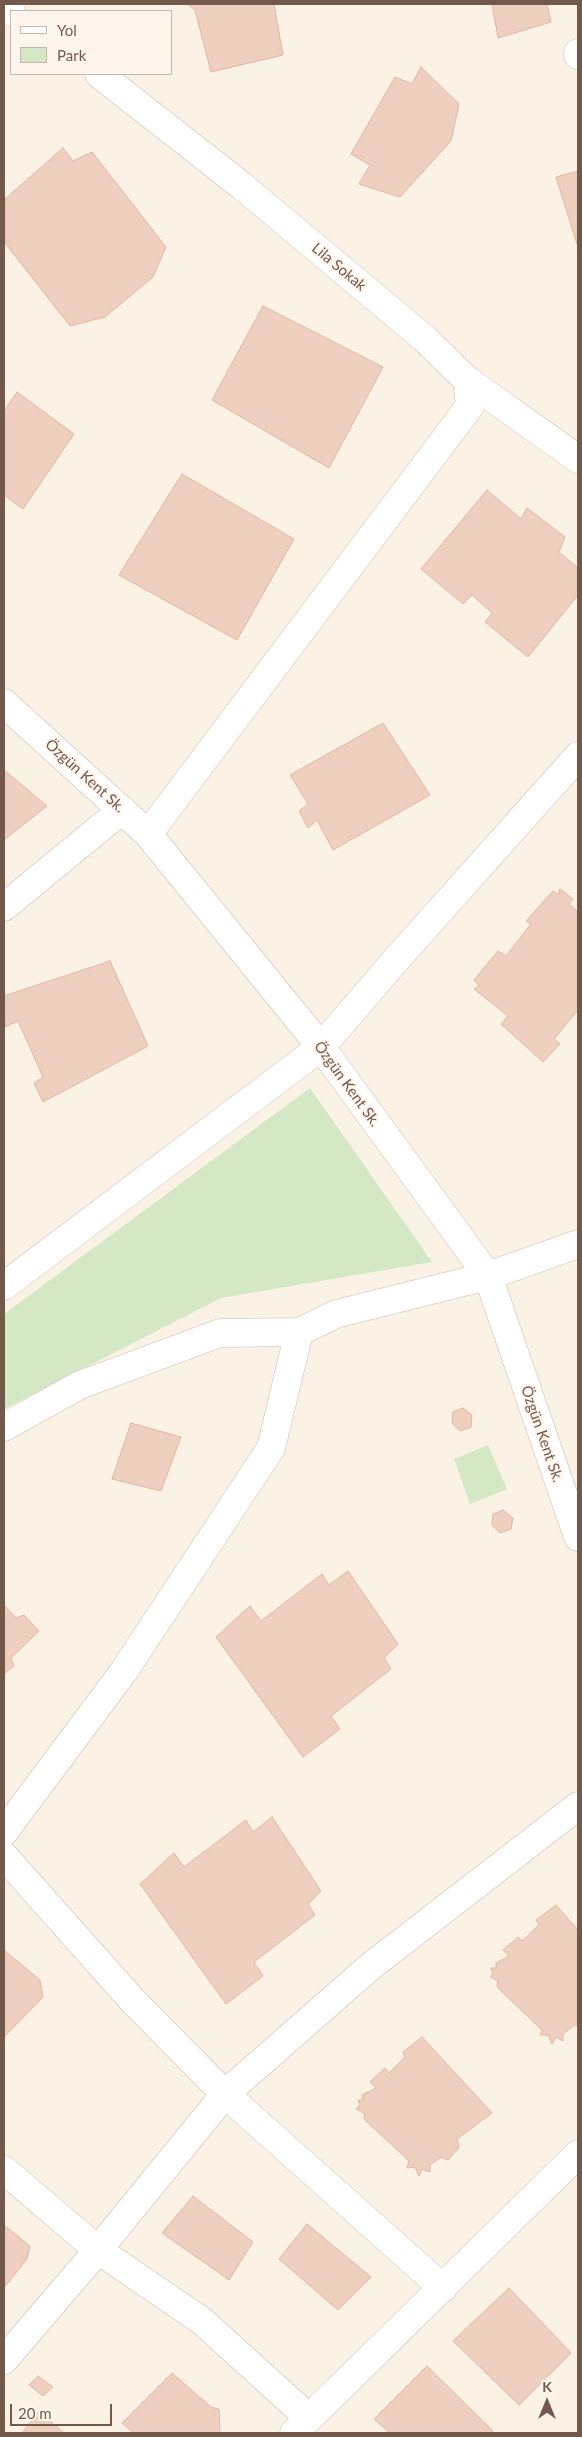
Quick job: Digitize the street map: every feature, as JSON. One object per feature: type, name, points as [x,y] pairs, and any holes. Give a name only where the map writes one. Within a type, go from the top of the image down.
[{"type":"street","name":"Lila Sokak","points":[[100,75],[242,186],[425,339],[467,380],[578,460]]},
{"type":"street","points":[[148,834],[470,406],[467,380]]},
{"type":"street","name":"Özgün Kent Sk.","points":[[4,703],[148,834],[322,1047],[488,1276],[578,1537]]},
{"type":"street","points":[[4,1286],[322,1047],[394,961],[578,756]]},
{"type":"street","points":[[4,907],[122,810]]},
{"type":"street","points":[[4,1427],[80,1385],[220,1333],[299,1332],[336,1314],[488,1276],[578,1244]]},
{"type":"street","points":[[4,1832],[124,1671],[271,1448],[299,1332]]},
{"type":"street","points":[[4,2360],[98,2250],[225,2094],[371,1966],[578,1806]]},
{"type":"street","points":[[4,1856],[133,2001],[225,2094],[443,2288]]},
{"type":"street","points":[[4,2170],[98,2250],[202,2321],[302,2426],[578,2154]]},
{"type":"green space","points":[[310,1088],[432,1262],[221,1298],[4,1409],[4,1314]]},
{"type":"green space","points":[[488,1445],[507,1489],[470,1504],[454,1459]]},
{"type":"building","points":[[187,4],[274,4],[283,55],[211,72],[195,10]]},
{"type":"building","points":[[492,4],[547,4],[551,22],[498,38]]},
{"type":"building","points":[[421,67],[459,104],[451,141],[400,197],[359,184],[370,165],[351,154],[395,77],[412,84]]},
{"type":"building","points":[[63,148],[73,161],[92,152],[166,247],[153,277],[105,317],[70,326],[5,243],[5,199]]},
{"type":"building","points":[[578,171],[578,244],[577,244],[556,177]]},
{"type":"building","points":[[263,306],[383,367],[329,468],[212,400]]},
{"type":"building","points":[[17,392],[74,434],[23,509],[4,495],[4,411]]},
{"type":"building","points":[[182,474],[294,539],[237,640],[119,575]]},
{"type":"building","points":[[487,490],[521,519],[527,508],[565,537],[559,552],[578,568],[578,595],[528,657],[485,622],[492,613],[472,595],[463,604],[421,569]]},
{"type":"building","points":[[383,723],[430,795],[333,850],[317,820],[308,828],[299,811],[308,804],[290,775]]},
{"type":"building","points":[[4,770],[47,806],[4,840]]},
{"type":"building","points":[[560,889],[573,899],[569,904],[578,912],[578,1010],[554,1039],[560,1044],[543,1062],[501,1024],[508,1016],[474,989],[479,985],[474,980],[498,951],[506,956],[531,924],[526,921],[553,891],[558,895]]},
{"type":"building","points":[[110,961],[148,1046],[43,1102],[34,1083],[43,1077],[18,1021],[5,1027],[4,996]]},
{"type":"building","points":[[463,1408],[472,1415],[471,1427],[460,1431],[452,1423],[453,1412]]},
{"type":"building","points":[[131,1423],[181,1437],[161,1491],[112,1479]]},
{"type":"building","points":[[503,1510],[513,1518],[511,1529],[500,1533],[492,1525],[493,1514]]},
{"type":"building","points":[[348,1571],[398,1644],[384,1658],[391,1669],[331,1716],[340,1729],[303,1757],[216,1637],[250,1606],[261,1621],[322,1574],[329,1585]]},
{"type":"building","points":[[4,1605],[16,1618],[24,1615],[39,1631],[11,1658],[14,1666],[4,1674]]},
{"type":"building","points":[[272,1817],[321,1891],[308,1904],[315,1915],[254,1962],[263,1976],[226,2004],[140,1884],[174,1853],[184,1867],[246,1820],[253,1832]]},
{"type":"building","points":[[556,1905],[578,1930],[578,2027],[575,2025],[563,2034],[563,2041],[556,2037],[552,2044],[548,2035],[540,2035],[542,2030],[497,1987],[498,1981],[490,1977],[493,1974],[491,1968],[496,1968],[496,1963],[509,1956],[503,1950],[518,1937],[522,1941],[539,1925],[536,1920]]},
{"type":"building","points":[[4,1950],[40,1980],[43,1997],[4,2037]]},
{"type":"building","points":[[422,2037],[492,2113],[457,2139],[459,2148],[448,2160],[441,2157],[430,2165],[430,2172],[422,2169],[419,2176],[415,2167],[407,2168],[409,2161],[364,2119],[365,2114],[356,2109],[360,2105],[358,2100],[363,2100],[362,2095],[376,2088],[370,2082],[385,2068],[389,2073],[405,2057],[403,2052]]},
{"type":"building","points":[[193,2196],[253,2242],[229,2280],[162,2233]]},
{"type":"building","points":[[307,2224],[371,2277],[338,2310],[279,2259]]},
{"type":"building","points":[[4,2225],[30,2246],[27,2259],[4,2288]]},
{"type":"building","points":[[509,2288],[571,2353],[519,2405],[453,2341]]},
{"type":"building","points":[[427,2366],[493,2431],[491,2433],[390,2433],[374,2419]]},
{"type":"building","points":[[172,2373],[211,2407],[219,2409],[220,2431],[217,2433],[134,2433],[122,2423]]},
{"type":"building","points":[[38,2376],[53,2387],[43,2396],[29,2385]]},
{"type":"building","points":[[39,2411],[64,2433],[22,2433]]}]
